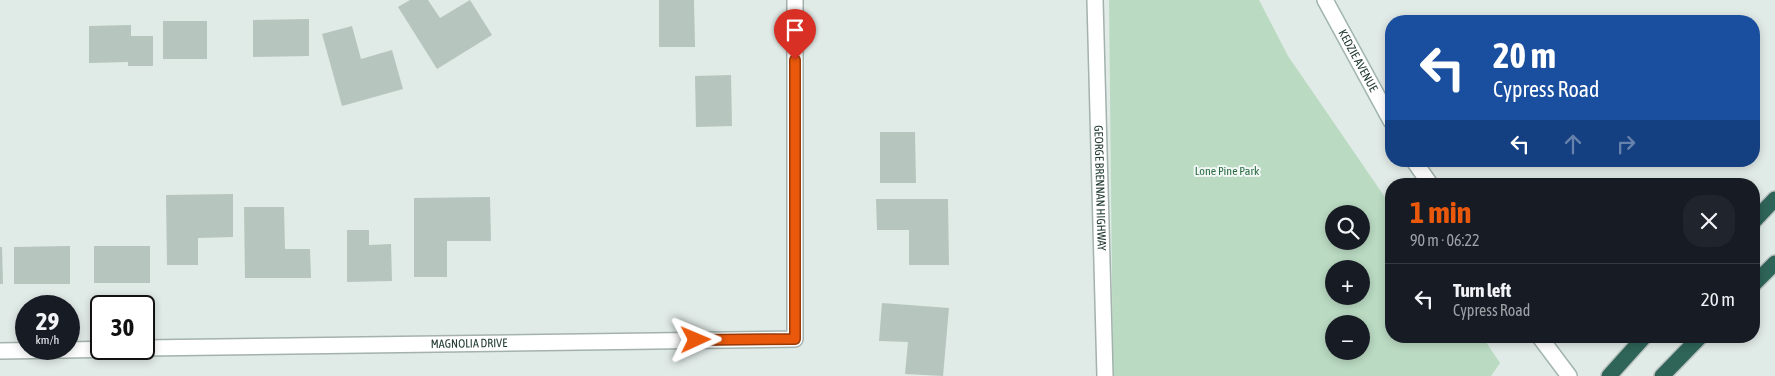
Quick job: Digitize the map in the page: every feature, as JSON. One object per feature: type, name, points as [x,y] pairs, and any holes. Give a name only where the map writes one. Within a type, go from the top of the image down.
[{"type":"highway","points":[[1760,215],[1775,199]]},
{"type":"highway","points":[[1760,278],[1775,263]]},
{"type":"highway","points":[[1609,376],[1639,343]]},
{"type":"highway","points":[[1662,376],[1694,343]]},
{"type":"street","name":"MAGNOLIA DRIVE","points":[[155,348],[795,339],[795,0]]},
{"type":"street","name":"GEORGE BRENNAN HIGHWAY","points":[[1095,0],[1105,376]]},
{"type":"street","name":"KEDZIE AVENUE","points":[[1325,0],[1385,110]]},
{"type":"street","points":[[1418,167],[1426,178]]},
{"type":"street","points":[[1544,343],[1569,376]]},
{"type":"street","points":[[0,351],[90,350]]},
{"type":"green space","name":"Lone Pine Park","points":[[1109,0],[1259,0],[1288,56],[1385,197],[1385,343],[1487,343],[1500,363],[1491,376],[1113,376]]},
{"type":"building","points":[[410,0],[428,0],[440,18],[470,0],[492,35],[437,69],[398,7]]},
{"type":"building","points":[[659,0],[694,0],[695,47],[659,47]]},
{"type":"building","points":[[309,19],[309,56],[253,57],[253,20]]},
{"type":"building","points":[[163,21],[207,21],[207,59],[163,59]]},
{"type":"building","points":[[131,25],[131,36],[153,36],[153,66],[128,66],[128,62],[89,63],[89,26]]},
{"type":"building","points":[[352,26],[361,59],[392,50],[403,89],[342,106],[322,34]]},
{"type":"building","points":[[731,75],[732,126],[696,127],[695,76]]},
{"type":"building","points":[[880,132],[915,132],[916,183],[880,183]]},
{"type":"building","points":[[233,194],[233,237],[198,238],[198,265],[167,265],[166,195]]},
{"type":"building","points":[[490,197],[491,241],[447,241],[447,277],[414,277],[414,198]]},
{"type":"building","points":[[876,199],[948,199],[949,265],[909,265],[909,230],[877,230]]},
{"type":"building","points":[[244,207],[284,207],[285,249],[310,249],[311,278],[245,278]]},
{"type":"building","points":[[347,230],[369,230],[369,245],[391,244],[392,281],[347,282]]},
{"type":"building","points":[[70,246],[70,284],[14,284],[14,247]]},
{"type":"building","points":[[94,246],[150,246],[150,283],[94,283]]},
{"type":"building","points":[[0,247],[2,247],[3,284],[0,284]]},
{"type":"building","points":[[882,303],[949,308],[943,376],[905,374],[908,342],[879,341]]},
{"type":"route","points":[[696,340],[795,339],[795,60]]}]
